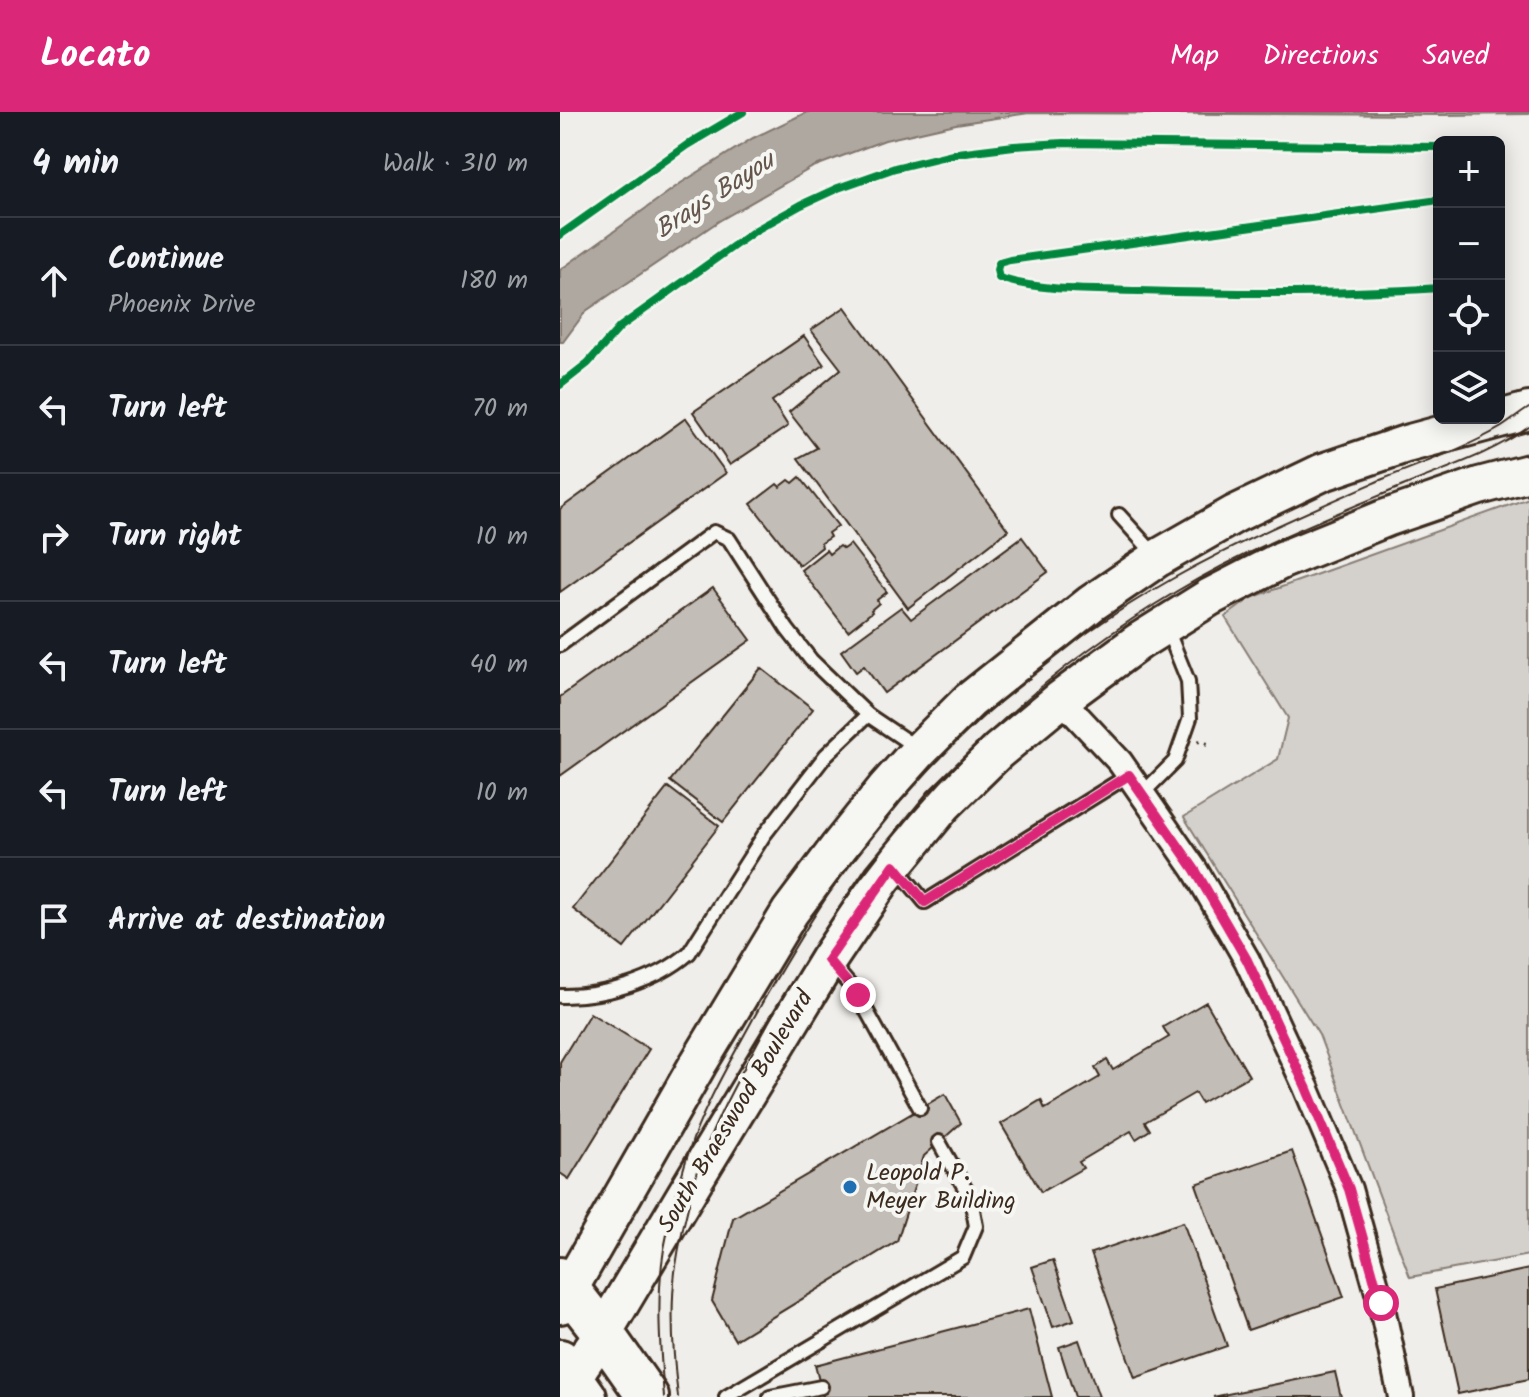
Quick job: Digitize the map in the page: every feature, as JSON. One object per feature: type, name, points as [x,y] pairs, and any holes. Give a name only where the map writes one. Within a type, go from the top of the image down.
[{"type":"main road","points":[[648,1397],[603,1333],[563,1290],[790,912],[886,788],[969,701],[1092,603],[1158,558],[1235,514],[1323,472],[1406,444],[1529,411]]},
{"type":"main road","name":"South Braeswood Boulevard","points":[[569,1382],[603,1333],[828,960],[894,865],[943,805],[998,751],[1138,642],[1210,597],[1282,560],[1412,509],[1529,473]]},
{"type":"street","points":[[1061,699],[1120,762],[1195,870],[1247,960],[1349,1189],[1381,1303],[1401,1397]]},
{"type":"lane","points":[[1119,515],[1158,558]]},
{"type":"lane","points":[[560,645],[714,532],[729,539],[787,629],[811,660],[868,715],[920,750]]},
{"type":"lane","points":[[894,865],[925,902],[1175,761],[1190,718],[1188,681],[1166,625]]},
{"type":"lane","points":[[560,996],[572,997],[646,980],[673,967],[689,953],[764,835],[826,755],[868,715]]},
{"type":"lane","points":[[828,960],[858,995],[920,1108]]},
{"type":"lane","points":[[726,1397],[745,1392],[963,1257],[976,1226],[971,1199],[939,1142]]},
{"type":"lane","points":[[770,1397],[821,1387]]},
{"type":"shaded area","points":[[1529,498],[1529,1255],[1410,1277],[1319,1035],[1184,817],[1278,759],[1288,718],[1225,617],[1251,598]]},
{"type":"water","name":"Brays Bayou","points":[[807,112],[1529,114],[1029,113],[956,124],[885,140],[813,167],[719,221],[586,311],[560,342],[560,270],[681,183],[753,138]]},
{"type":"building","points":[[845,307],[1008,530],[908,608],[798,458],[817,448],[789,412],[841,369],[811,330]]},
{"type":"building","points":[[804,336],[824,365],[772,401],[788,426],[730,465],[693,412]]},
{"type":"building","points":[[686,418],[726,473],[560,592],[560,509]]},
{"type":"building","points":[[800,477],[838,526],[828,533],[830,537],[821,543],[822,547],[799,565],[751,504],[777,484],[780,487]]},
{"type":"building","points":[[1022,537],[1048,572],[884,693],[864,666],[856,672],[841,651],[901,607],[911,619]]},
{"type":"building","points":[[850,544],[887,592],[877,600],[879,603],[872,612],[848,631],[801,570],[826,550],[829,554],[839,546],[843,549]]},
{"type":"building","points":[[713,588],[751,640],[560,776],[560,697]]},
{"type":"building","points":[[761,668],[813,709],[723,822],[670,781]]},
{"type":"building","points":[[668,787],[719,826],[624,948],[573,909]]},
{"type":"building","points":[[1206,1002],[1249,1076],[1201,1103],[1195,1093],[1145,1122],[1150,1130],[1136,1139],[1131,1131],[1079,1162],[1083,1168],[1041,1192],[1001,1124],[1041,1100],[1045,1109],[1100,1077],[1095,1068],[1107,1060],[1113,1070],[1169,1037],[1163,1027]]},
{"type":"building","points":[[590,1013],[649,1049],[569,1179],[560,1173],[560,1062]]},
{"type":"building","name":"Leopold P. Meyer Building","points":[[945,1094],[961,1123],[924,1156],[897,1241],[735,1340],[712,1301],[733,1218]]},
{"type":"building","points":[[1292,1151],[1344,1297],[1248,1330],[1196,1184]]},
{"type":"building","points":[[1183,1222],[1227,1346],[1135,1378],[1091,1253]]},
{"type":"building","points":[[1053,1260],[1074,1320],[1053,1327],[1032,1267]]},
{"type":"building","points":[[1529,1269],[1529,1379],[1458,1394],[1435,1289]]},
{"type":"building","points":[[1029,1309],[1052,1397],[823,1397],[815,1365]]},
{"type":"building","points":[[1079,1340],[1099,1397],[1075,1397],[1059,1347]]},
{"type":"building","points":[[1335,1372],[1341,1397],[1213,1397]]},
{"type":"tram line","points":[[664,1397],[660,1323],[664,1249],[693,1139],[729,1063],[798,943],[826,898],[898,804],[938,760],[1026,679],[1122,609],[1172,579],[1276,526],[1472,443],[1529,408]]},
{"type":"tram line","points":[[678,1397],[673,1334],[675,1272],[690,1200],[709,1141],[724,1106],[799,970],[841,905],[887,844],[937,786],[991,731],[1049,680],[1177,591],[1260,547],[1484,453],[1529,427]]},
{"type":"cycle path","points":[[560,235],[687,145],[743,112]]},
{"type":"cycle path","points":[[560,385],[588,363],[620,327],[756,230],[838,188],[895,168],[957,153],[1063,143],[1433,147]]},
{"type":"cycle path","points":[[1433,201],[1010,260],[999,263],[997,270],[999,278],[1033,286],[1068,289],[1289,293],[1433,288]]},
{"type":"place","name":"Leopold P. Meyer Building","points":[[850,1187]]},
{"type":"route","points":[[858,995],[828,960],[894,865],[925,902],[1129,775],[1195,870],[1247,960],[1349,1189],[1381,1303]]}]
